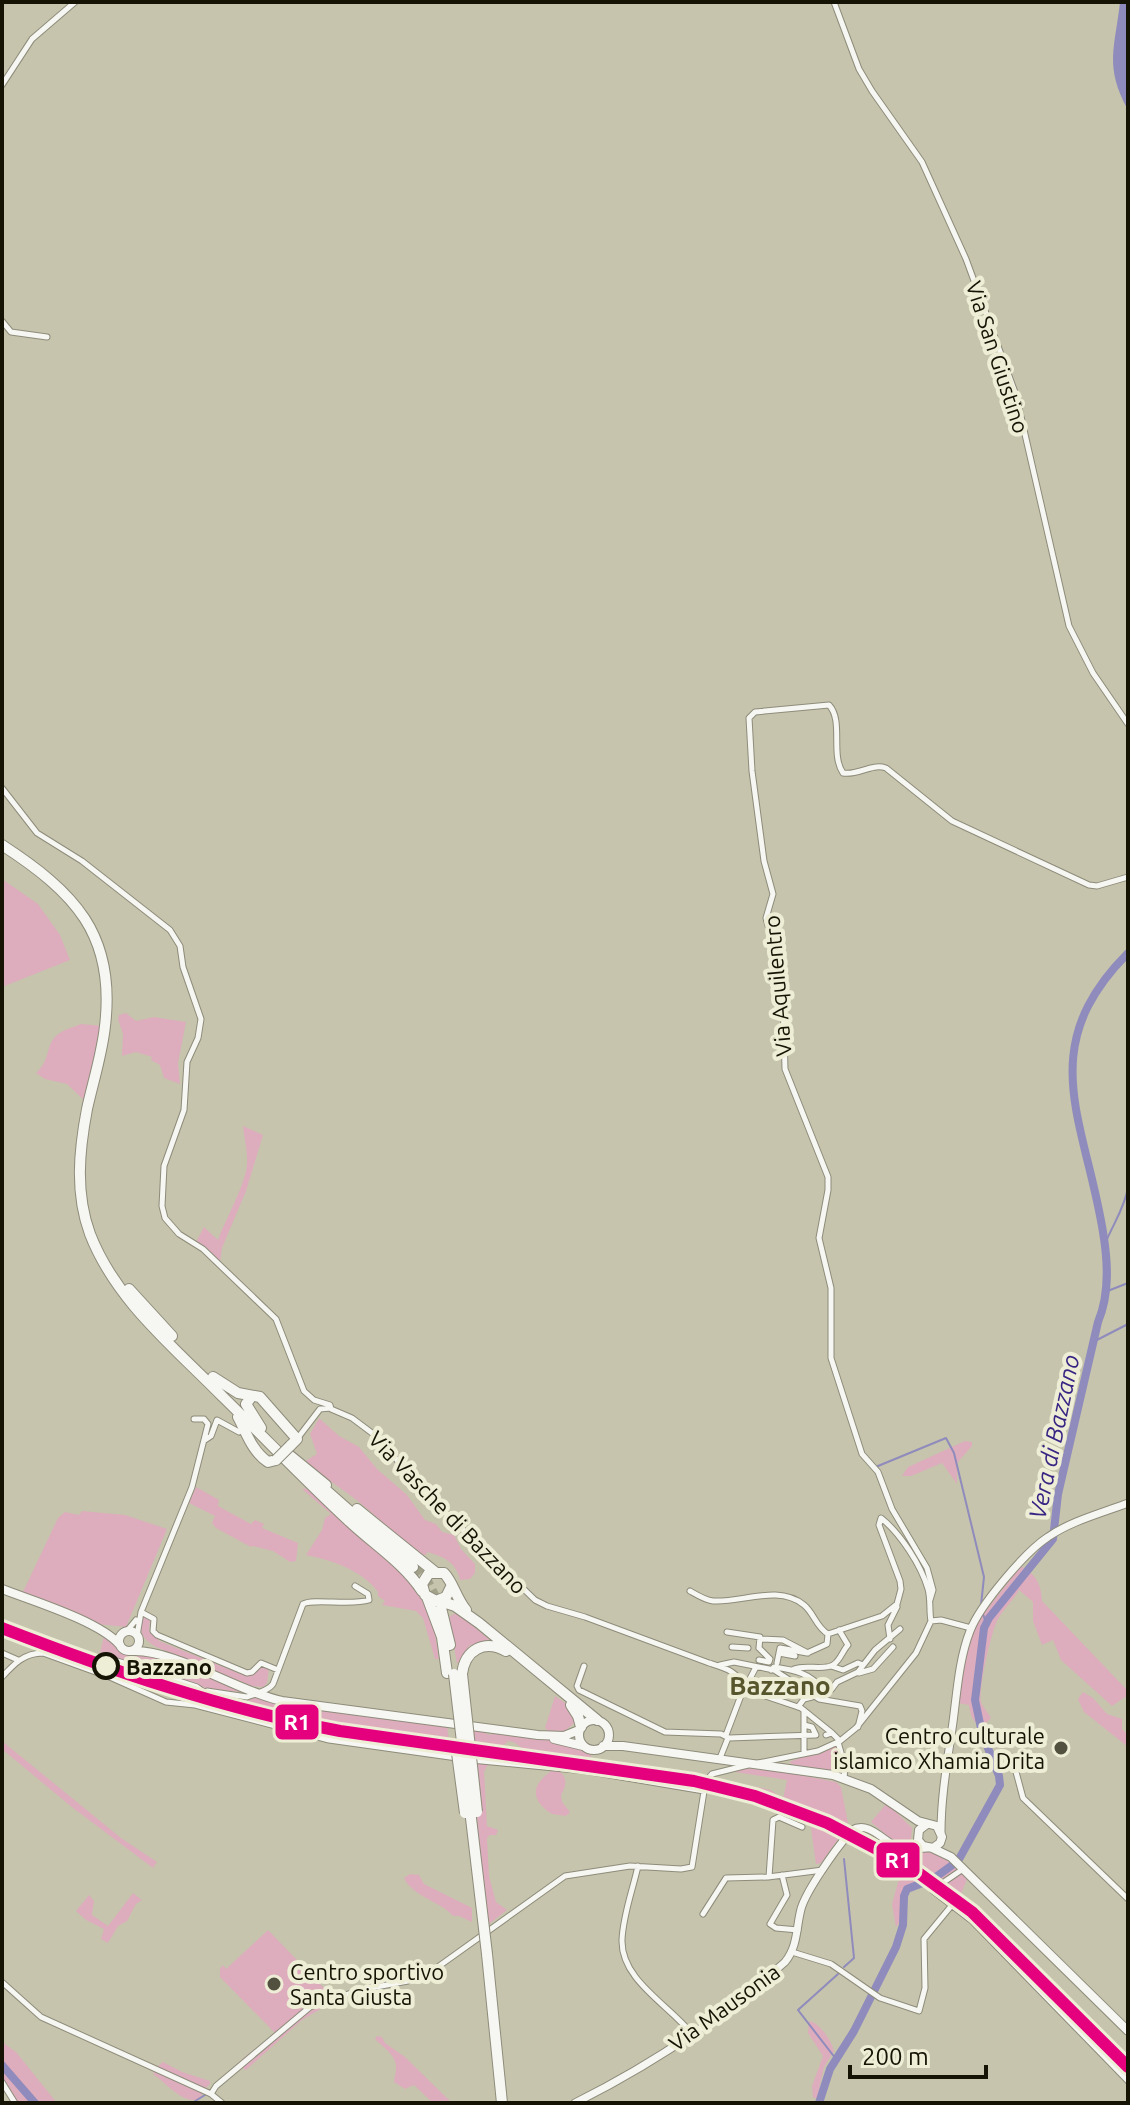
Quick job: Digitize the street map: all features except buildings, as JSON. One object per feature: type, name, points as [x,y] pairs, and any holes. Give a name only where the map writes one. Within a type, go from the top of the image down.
[{"type":"highway","points":[[2,837],[39,861],[85,905],[99,930],[113,978],[111,1031],[85,1165],[95,1229],[124,1284],[262,1432]]},
{"type":"highway","points":[[2,845],[59,886],[78,907],[92,932],[103,963],[107,1003],[105,1029],[83,1130],[79,1166],[89,1231],[102,1261],[134,1306],[231,1405],[435,1572],[447,1576],[460,1603],[479,1623]]},
{"type":"highway","points":[[213,1377],[238,1393],[260,1397],[266,1403],[287,1451],[359,1530],[411,1576],[425,1594],[455,1674]]},
{"type":"highway","points":[[252,1396],[246,1404],[262,1432]]},
{"type":"highway","points":[[231,1405],[251,1444],[267,1462],[287,1451]]},
{"type":"highway","points":[[251,1444],[252,1435],[262,1432]]},
{"type":"highway","points":[[287,1451],[413,1567]]},
{"type":"highway","points":[[425,1594],[424,1578],[435,1572]]},
{"type":"highway","points":[[441,1604],[451,1587]]},
{"type":"highway","points":[[425,1594],[441,1604],[455,1606],[479,1623],[597,1720]]},
{"type":"highway","points":[[441,1604],[455,1674],[503,2101]]},
{"type":"highway","points":[[455,1674],[474,1650],[495,1646],[568,1701]]},
{"type":"highway","points":[[553,1686],[578,1716],[580,1729]]},
{"type":"main road","points":[[910,1849],[929,1848],[940,1843],[942,1803],[960,1671],[971,1628],[1009,1577],[1033,1550],[1053,1534],[1128,1503]]},
{"type":"main road","points":[[2,1589],[93,1627],[111,1637],[125,1651],[163,1656],[254,1693],[297,1703],[538,1735],[564,1736],[580,1729],[588,1721],[597,1720],[605,1725],[608,1733],[623,1742],[677,1753]]},
{"type":"main road","points":[[93,1627],[138,1636],[163,1656]]},
{"type":"main road","points":[[120,1645],[120,1637],[125,1632]]},
{"type":"main road","points":[[132,1651],[138,1645],[138,1636]]},
{"type":"main road","points":[[580,1729],[580,1741],[585,1747]]},
{"type":"main road","points":[[603,1746],[608,1733]]},
{"type":"main road","points":[[538,1735],[595,1749],[623,1746],[759,1762],[844,1778],[871,1789],[900,1810],[937,1826],[953,1859]]},
{"type":"main road","points":[[910,1849],[920,1828],[936,1818],[942,1803]]},
{"type":"main road","points":[[900,1810],[912,1824],[920,1844],[953,1859],[1128,2031]]},
{"type":"main road","name":"Via Mausonia","points":[[575,2103],[621,2079],[691,2033],[783,1964],[792,1952],[803,1904],[850,1832],[858,1826],[865,1827],[898,1847],[910,1849]]},
{"type":"street","points":[[2,85],[32,39],[75,2]]},
{"type":"street","name":"Via San Giustino","points":[[834,2],[859,69],[922,162],[966,259],[1016,395],[1069,626],[1093,673],[1128,724]]},
{"type":"street","points":[[2,321],[12,333],[47,337]]},
{"type":"street","name":"Via Aquilentro","points":[[930,1600],[933,1588],[927,1568],[892,1509],[878,1472],[862,1454],[831,1358],[831,1288],[819,1238],[828,1177],[785,1069],[781,982],[766,918],[773,894],[764,861],[752,771],[749,718],[755,712],[829,705],[834,711],[839,767],[843,773],[884,767],[952,821],[1091,886],[1128,877]]},
{"type":"street","name":"Via Vasche di Bazzano","points":[[2,788],[37,833],[82,861],[159,920],[176,938],[201,1019],[201,1028],[187,1062],[184,1110],[164,1166],[162,1206],[165,1218],[179,1234],[203,1249],[276,1319],[285,1336],[299,1383],[311,1398],[352,1418],[380,1439],[417,1485],[535,1600],[720,1665]]},
{"type":"street","points":[[287,1451],[320,1409],[331,1409]]},
{"type":"street","points":[[138,1636],[141,1612],[187,1502],[204,1440],[207,1421],[194,1419]]},
{"type":"street","points":[[204,1440],[211,1436],[217,1420],[239,1432]]},
{"type":"street","points":[[211,2094],[216,2086],[310,2007],[360,1990],[428,1974],[562,1877],[638,1866],[681,1869],[693,1866],[705,1786],[710,1774],[804,1754],[837,1743],[858,1727],[917,1651],[931,1621],[930,1600],[917,1564],[881,1518],[879,1525],[901,1585],[888,1627],[890,1639]]},
{"type":"street","points":[[297,1703],[272,1691],[304,1603],[369,1600],[369,1594],[355,1586]]},
{"type":"street","points":[[690,1591],[713,1601],[764,1595],[786,1598],[804,1605],[828,1634]]},
{"type":"street","points":[[828,1634],[882,1616],[896,1606]]},
{"type":"street","points":[[125,1632],[141,1612]]},
{"type":"street","points":[[141,1612],[154,1619],[153,1631],[156,1635],[248,1673],[261,1663],[278,1670]]},
{"type":"street","points":[[931,1621],[941,1620],[971,1628]]},
{"type":"street","points":[[858,1672],[875,1650],[900,1629]]},
{"type":"street","points":[[831,1666],[848,1645],[839,1630]]},
{"type":"street","points":[[727,1632],[785,1640],[809,1652]]},
{"type":"street","points":[[720,1665],[773,1661],[782,1647],[809,1652],[827,1644],[828,1634]]},
{"type":"street","points":[[754,1648],[761,1639]]},
{"type":"street","points":[[732,1647],[754,1648],[782,1668]]},
{"type":"street","points":[[794,1668],[809,1676],[822,1689],[832,1690],[836,1683],[858,1672],[873,1669],[893,1647]]},
{"type":"street","points":[[809,1652],[809,1666]]},
{"type":"street","points":[[2,1653],[18,1660]]},
{"type":"street","points":[[2,1677],[18,1660],[33,1653],[47,1653],[116,1679],[158,1700],[185,1706],[199,1698],[245,1697],[266,1690],[273,1684]]},
{"type":"street","points":[[779,1653],[796,1655],[794,1668]]},
{"type":"street","points":[[111,1659],[197,1687],[199,1698]]},
{"type":"street","points":[[771,1670],[774,1667],[831,1666],[843,1670],[857,1663],[863,1665]]},
{"type":"street","points":[[757,1664],[813,1697],[860,1706],[858,1727]]},
{"type":"street","points":[[720,1758],[757,1664]]},
{"type":"street","points":[[720,1665],[736,1673],[745,1689],[804,1712],[837,1743],[845,1767],[844,1778]]},
{"type":"street","points":[[584,1666],[578,1689],[670,1733],[727,1737],[828,1735]]},
{"type":"street","points":[[773,1689],[783,1691],[791,1682]]},
{"type":"street","points":[[793,1706],[822,1689]]},
{"type":"street","points":[[792,1697],[793,1706]]},
{"type":"street","points":[[199,1698],[318,1738],[356,1745],[705,1786]]},
{"type":"street","points":[[804,1712],[804,1754]]},
{"type":"street","points":[[804,1725],[812,1726],[817,1734]]},
{"type":"street","points":[[790,1767],[787,1762],[791,1757]]},
{"type":"street","points":[[1012,1757],[1023,1798],[1128,1899]]},
{"type":"street","points":[[769,1877],[773,1820],[779,1817],[802,1827]]},
{"type":"street","points":[[638,1866],[623,1934],[625,1960],[636,1977],[691,2033]]},
{"type":"street","points":[[941,1884],[962,1868]]},
{"type":"street","points":[[703,1914],[725,1878],[823,1871]]},
{"type":"street","points":[[782,1875],[787,1895],[770,1924],[775,1928],[798,1930]]},
{"type":"street","points":[[933,1891],[1023,1971],[1128,2081]]},
{"type":"street","points":[[792,1952],[831,1964],[870,1993],[919,2011],[925,1988],[924,1939],[952,1905]]},
{"type":"street","points":[[2,1982],[41,2017],[211,2094],[222,2103]]},
{"type":"street","points":[[2,2082],[15,2103]]},
{"type":"shaded area","points":[[1120,2],[1128,2],[1128,110],[1116,81],[1113,57]]},
{"type":"shaded area","points":[[2,879],[38,904],[60,935],[70,960],[2,987]]},
{"type":"shaded area","points":[[126,1013],[136,1021],[154,1017],[186,1022],[178,1063],[180,1084],[164,1078],[160,1065],[151,1060],[152,1057],[136,1052],[122,1056],[123,1034],[118,1019],[119,1015]]},
{"type":"shaded area","points":[[81,1024],[103,1026],[86,1102],[67,1084],[45,1079],[36,1073],[44,1063],[53,1039]]},
{"type":"shaded area","points":[[243,1126],[263,1135],[246,1191],[222,1248],[220,1263],[196,1242],[204,1227],[218,1240],[239,1192],[247,1164]]},
{"type":"shaded area","points":[[319,1418],[339,1436],[359,1447],[377,1469],[407,1495],[425,1520],[436,1524],[442,1532],[454,1535],[461,1549],[475,1564],[475,1573],[470,1579],[460,1580],[456,1569],[444,1558],[428,1552],[425,1555],[418,1553],[358,1501],[304,1462],[317,1454],[310,1434]]},
{"type":"shaded area","points":[[965,1441],[972,1442],[972,1446],[957,1463],[957,1484],[942,1463],[911,1476],[902,1476],[908,1467]]},
{"type":"shaded area","points":[[196,1487],[219,1500],[218,1506],[251,1524],[255,1520],[264,1524],[262,1528],[298,1543],[296,1561],[290,1562],[273,1551],[251,1547],[216,1528],[212,1523],[215,1516],[189,1503]]},
{"type":"shaded area","points":[[310,1488],[415,1584],[433,1622],[439,1659],[435,1659],[423,1618],[416,1611],[382,1605],[385,1601],[378,1596],[378,1592],[355,1572],[306,1555],[322,1530],[325,1518],[331,1514],[302,1489]]},
{"type":"shaded area","points":[[82,1511],[125,1515],[167,1529],[126,1627],[97,1624],[22,1594],[58,1518],[65,1512],[79,1515]]},
{"type":"shaded area","points":[[1021,1566],[1037,1580],[1042,1601],[1128,1691],[1128,1695],[1112,1706],[1061,1660],[1053,1640],[1042,1645],[1033,1621],[1033,1602],[1019,1590],[997,1621],[986,1662],[981,1702],[991,1718],[983,1726],[976,1723],[969,1705],[958,1703],[973,1627]]},
{"type":"shaded area","points":[[457,1612],[492,1642],[470,1645],[457,1664],[449,1617]]},
{"type":"shaded area","points":[[142,1616],[150,1620],[149,1631],[159,1641],[241,1674],[251,1675],[262,1665],[269,1668],[267,1683],[263,1687],[252,1686],[156,1647],[142,1634]]},
{"type":"shaded area","points":[[104,1636],[122,1652],[141,1652],[166,1658],[248,1693],[206,1688],[100,1653]]},
{"type":"shaded area","points":[[160,1677],[207,1692],[255,1695],[447,1724],[449,1743],[282,1717],[149,1680]]},
{"type":"shaded area","points":[[1083,1692],[1107,1714],[1122,1719],[1122,1729],[1128,1735],[1128,1747],[1084,1712],[1078,1699]]},
{"type":"shaded area","points":[[555,1696],[571,1707],[575,1722],[565,1731],[548,1731],[545,1728]]},
{"type":"shaded area","points":[[472,1728],[490,1735],[511,1731],[540,1736],[581,1750],[591,1758],[538,1754],[509,1741],[497,1749],[472,1747]]},
{"type":"shaded area","points":[[2,1741],[121,1838],[157,1862],[153,1868],[3,1750]]},
{"type":"shaded area","points":[[837,1745],[843,1773],[789,1762]]},
{"type":"shaded area","points":[[473,1760],[492,1764],[484,1772],[487,1826],[498,1830],[496,1835],[487,1838],[489,1876],[496,1902],[507,1910],[489,1924],[481,1871]]},
{"type":"shaded area","points":[[760,1767],[836,1782],[841,1787],[848,1823],[844,1827],[738,1788],[750,1790],[752,1786],[771,1790],[783,1799],[787,1780],[729,1771]]},
{"type":"shaded area","points":[[555,1769],[565,1780],[561,1795],[570,1812],[566,1816],[552,1814],[536,1797],[541,1779]]},
{"type":"shaded area","points":[[887,1803],[912,1828],[911,1839],[906,1843],[891,1839],[871,1822]]},
{"type":"shaded area","points":[[810,1821],[841,1835],[821,1863],[816,1864]]},
{"type":"shaded area","points":[[855,1839],[908,1869],[921,1880],[920,1886],[910,1885],[907,1890],[896,1927],[892,1904],[901,1872],[853,1844],[851,1848]]},
{"type":"shaded area","points":[[885,1843],[941,1854],[967,1879],[959,1899],[883,1848]]},
{"type":"shaded area","points":[[410,1874],[419,1875],[424,1884],[472,1908],[472,1922],[453,1916],[414,1890],[404,1878]]},
{"type":"shaded area","points":[[133,1893],[142,1900],[136,1904],[127,1921],[118,1926],[108,1943],[101,1939],[104,1929],[76,1911],[89,1895],[94,1901],[92,1915],[108,1926]]},
{"type":"shaded area","name":"Centro sportivo Santa Giusta","points":[[268,1930],[324,1988],[329,1988],[334,2001],[302,2020],[246,2070],[242,2068],[241,2060],[275,2033],[220,1977],[220,1969],[223,1965],[226,1969]]},
{"type":"shaded area","points":[[809,2021],[824,2033],[834,2051],[824,2067],[817,2098],[813,2098],[812,2086],[823,2056],[808,2033]]},
{"type":"shaded area","points":[[377,2036],[405,2057],[452,2103],[433,2103],[414,2085],[405,2089],[394,2082],[394,2060],[375,2039]]},
{"type":"shaded area","points":[[2,2042],[16,2052],[57,2103],[11,2103],[2,2086]]},
{"type":"shaded area","points":[[163,2062],[210,2081],[210,2084],[198,2099],[187,2099],[154,2075],[153,2070]]},
{"type":"waterway","name":"Vera di Bazzano","points":[[819,2103],[830,2069],[854,2031],[896,1947],[903,1925],[907,1889],[933,1879],[958,1861],[1000,1785],[982,1733],[975,1700],[984,1628],[1053,1539],[1058,1494],[1105,1300],[1105,1243],[1078,1120],[1073,1086],[1074,1053],[1081,1021],[1099,988],[1128,953]]},
{"type":"waterway","points":[[1105,1244],[1128,1188]]},
{"type":"waterway","points":[[1105,1292],[1128,1283]]},
{"type":"waterway","points":[[1093,1342],[1128,1324]]},
{"type":"waterway","points":[[878,1466],[946,1438],[954,1453],[984,1577],[981,1605]]},
{"type":"waterway","points":[[983,1614],[986,1623]]},
{"type":"waterway","points":[[844,1859],[854,1958],[844,1967]]},
{"type":"waterway","points":[[836,2059],[798,2010],[838,1974]]},
{"type":"waterway","points":[[2,2065],[35,2103]]},
{"type":"waterway","points":[[192,2103],[205,2095]]},
{"type":"tunnel","points":[[413,1567],[428,1583],[439,1605]]},
{"type":"transit line","name":"R1","points":[[2,1628],[85,1659],[253,1712],[340,1731],[694,1781],[755,1796],[827,1823],[909,1866],[972,1912],[1128,2067]]},
{"type":"place","name":"Bazzano","points":[[106,1666]]},
{"type":"place","name":"Centro culturale islamico Xhamia Drita","points":[[1061,1748]]},
{"type":"place","name":"Centro sportivo Santa Giusta","points":[[274,1984]]},
{"type":"district","name":"Bazzano","points":[[780,1685]]}]
